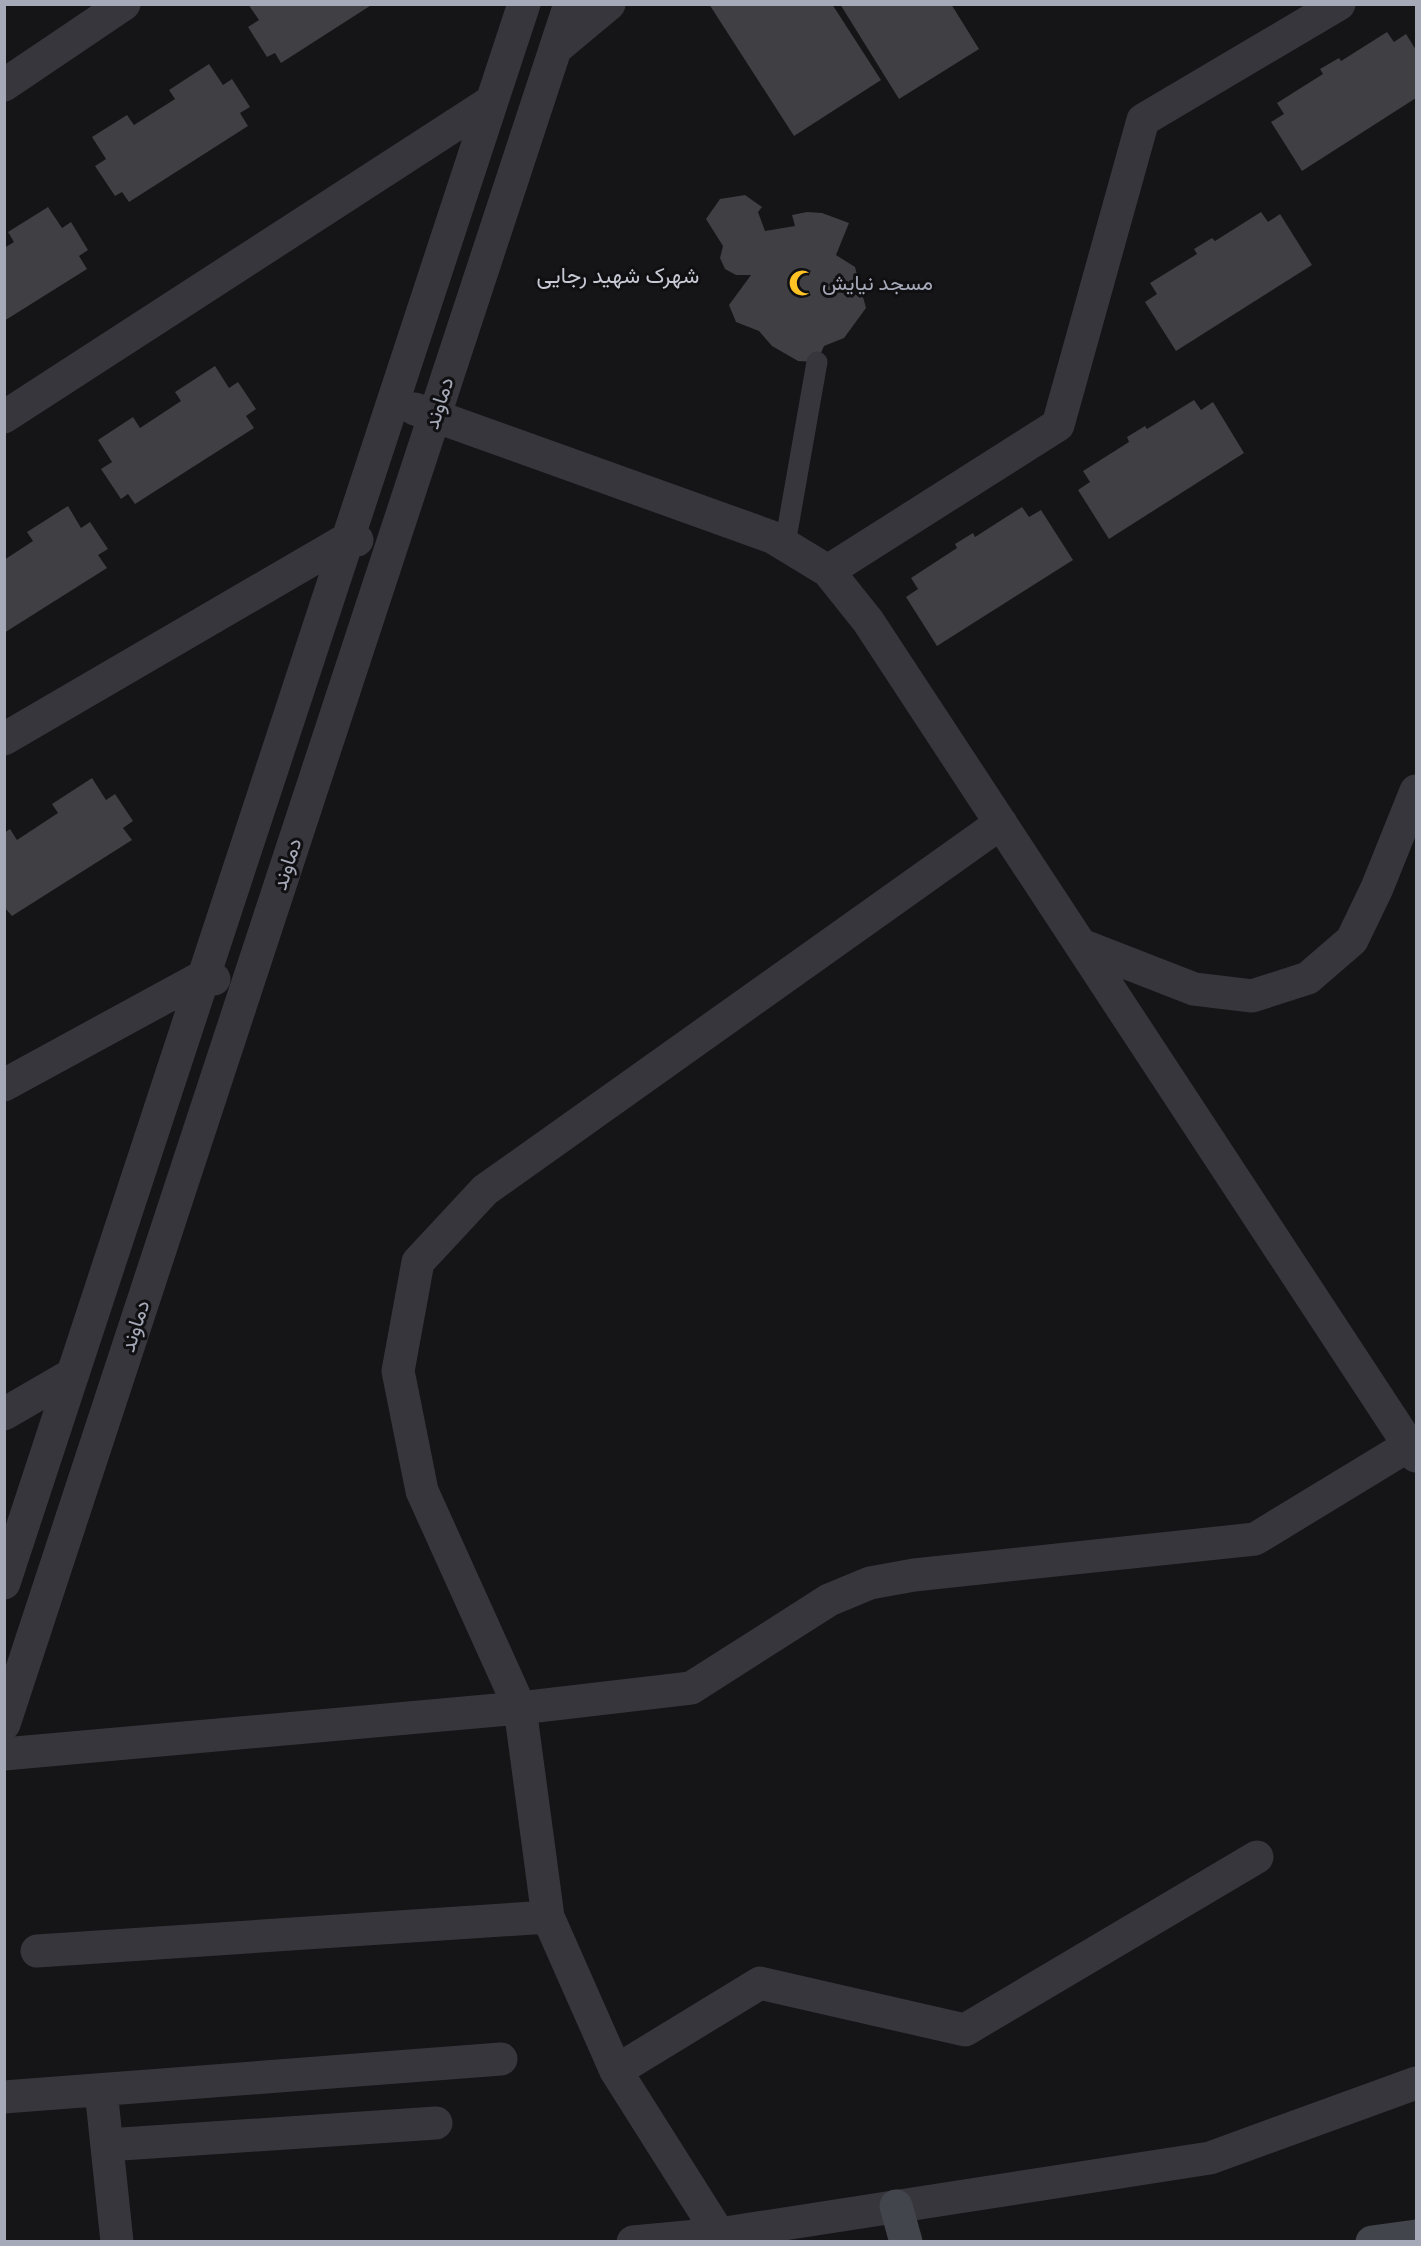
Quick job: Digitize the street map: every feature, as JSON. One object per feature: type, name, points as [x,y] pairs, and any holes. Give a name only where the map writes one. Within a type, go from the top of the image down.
[{"type":"main road","points":[[896,2206],[906,2241]]},
{"type":"main road","points":[[1372,2241],[1416,2236]]},
{"type":"street","points":[[4,85],[124,4]]},
{"type":"street","name":"دماوند","points":[[4,1583],[524,4]]},
{"type":"street","name":"دماوند","points":[[4,1724],[570,4]]},
{"type":"street","points":[[555,49],[609,4]]},
{"type":"street","points":[[828,571],[1058,425],[1143,120],[1339,4]]},
{"type":"street","points":[[4,417],[492,101]]},
{"type":"street","points":[[4,1754],[520,1708],[691,1689],[829,1600],[870,1582],[915,1575],[1255,1539],[1414,1447],[868,621],[828,571],[772,537],[393,401]]},
{"type":"street","points":[[4,739],[349,538],[390,552]]},
{"type":"street","points":[[1081,945],[1194,989],[1252,996],[1308,978],[1352,940],[1377,888],[1416,791]]},
{"type":"street","points":[[719,2234],[616,2071],[548,1917],[520,1708],[422,1491],[398,1371],[418,1262],[485,1190],[1001,823]]},
{"type":"street","points":[[4,1085],[204,976],[246,990]]},
{"type":"street","points":[[4,1414],[73,1374]]},
{"type":"street","points":[[616,2071],[759,1983],[965,2030],[1257,1857]]},
{"type":"street","points":[[37,1951],[548,1917]]},
{"type":"street","points":[[4,2097],[501,2059]]},
{"type":"street","points":[[633,2241],[719,2234],[1210,2158],[1416,2083]]},
{"type":"street","points":[[101,2090],[117,2241]]},
{"type":"street","points":[[107,2145],[436,2123]]},
{"type":"lane","points":[[785,544],[817,362]]},
{"type":"building","points":[[248,4],[373,4],[281,63],[275,53],[267,57],[248,27],[259,20]]},
{"type":"building","points":[[709,4],[832,4],[881,80],[794,136]]},
{"type":"building","points":[[840,4],[951,4],[979,49],[899,99]]},
{"type":"building","points":[[1387,32],[1394,42],[1406,34],[1416,50],[1416,98],[1302,171],[1271,122],[1284,114],[1277,103],[1323,74],[1320,69],[1339,58],[1341,61]]},
{"type":"building","points":[[209,64],[223,85],[232,79],[250,107],[240,113],[248,126],[129,202],[122,192],[115,196],[95,166],[106,159],[92,137],[127,115],[134,125],[175,99],[169,90]]},
{"type":"building","name":"مسجد نیایش","points":[[745,195],[762,207],[758,212],[765,231],[795,226],[792,215],[807,212],[822,213],[849,223],[836,255],[855,267],[866,308],[844,338],[824,346],[817,362],[798,361],[772,346],[759,331],[736,322],[729,305],[751,275],[736,275],[725,269],[720,258],[723,246],[706,219],[720,199]]},
{"type":"building","points":[[48,207],[62,228],[71,222],[88,250],[79,256],[87,269],[4,321],[4,248],[14,242],[8,232]]},
{"type":"building","points":[[1261,212],[1268,222],[1280,214],[1312,265],[1176,351],[1145,302],[1157,294],[1150,283],[1197,254],[1194,249],[1212,238],[1215,241]]},
{"type":"building","points":[[215,366],[229,388],[238,382],[256,409],[246,416],[254,428],[135,504],[128,494],[121,499],[101,469],[112,462],[98,440],[133,417],[140,428],[181,401],[175,392]]},
{"type":"building","points":[[1194,400],[1201,410],[1213,402],[1244,453],[1109,539],[1078,490],[1090,482],[1083,471],[1129,442],[1127,437],[1145,426],[1147,429]]},
{"type":"building","points":[[68,506],[81,528],[90,522],[108,549],[98,555],[107,568],[4,633],[4,560],[33,541],[27,532]]},
{"type":"building","points":[[1022,507],[1029,517],[1041,510],[1073,560],[937,646],[906,597],[918,589],[911,578],[957,548],[955,544],[973,533],[975,537]]},
{"type":"building","points":[[92,778],[106,800],[115,794],[133,821],[123,828],[132,840],[12,916],[4,907],[4,833],[10,829],[17,840],[58,813],[52,804]]},
{"type":"place","name":"مسجد نیایش","points":[[802,283]]},
{"type":"district","name":"شهرک شهید رجایی","points":[[618,275]]}]
